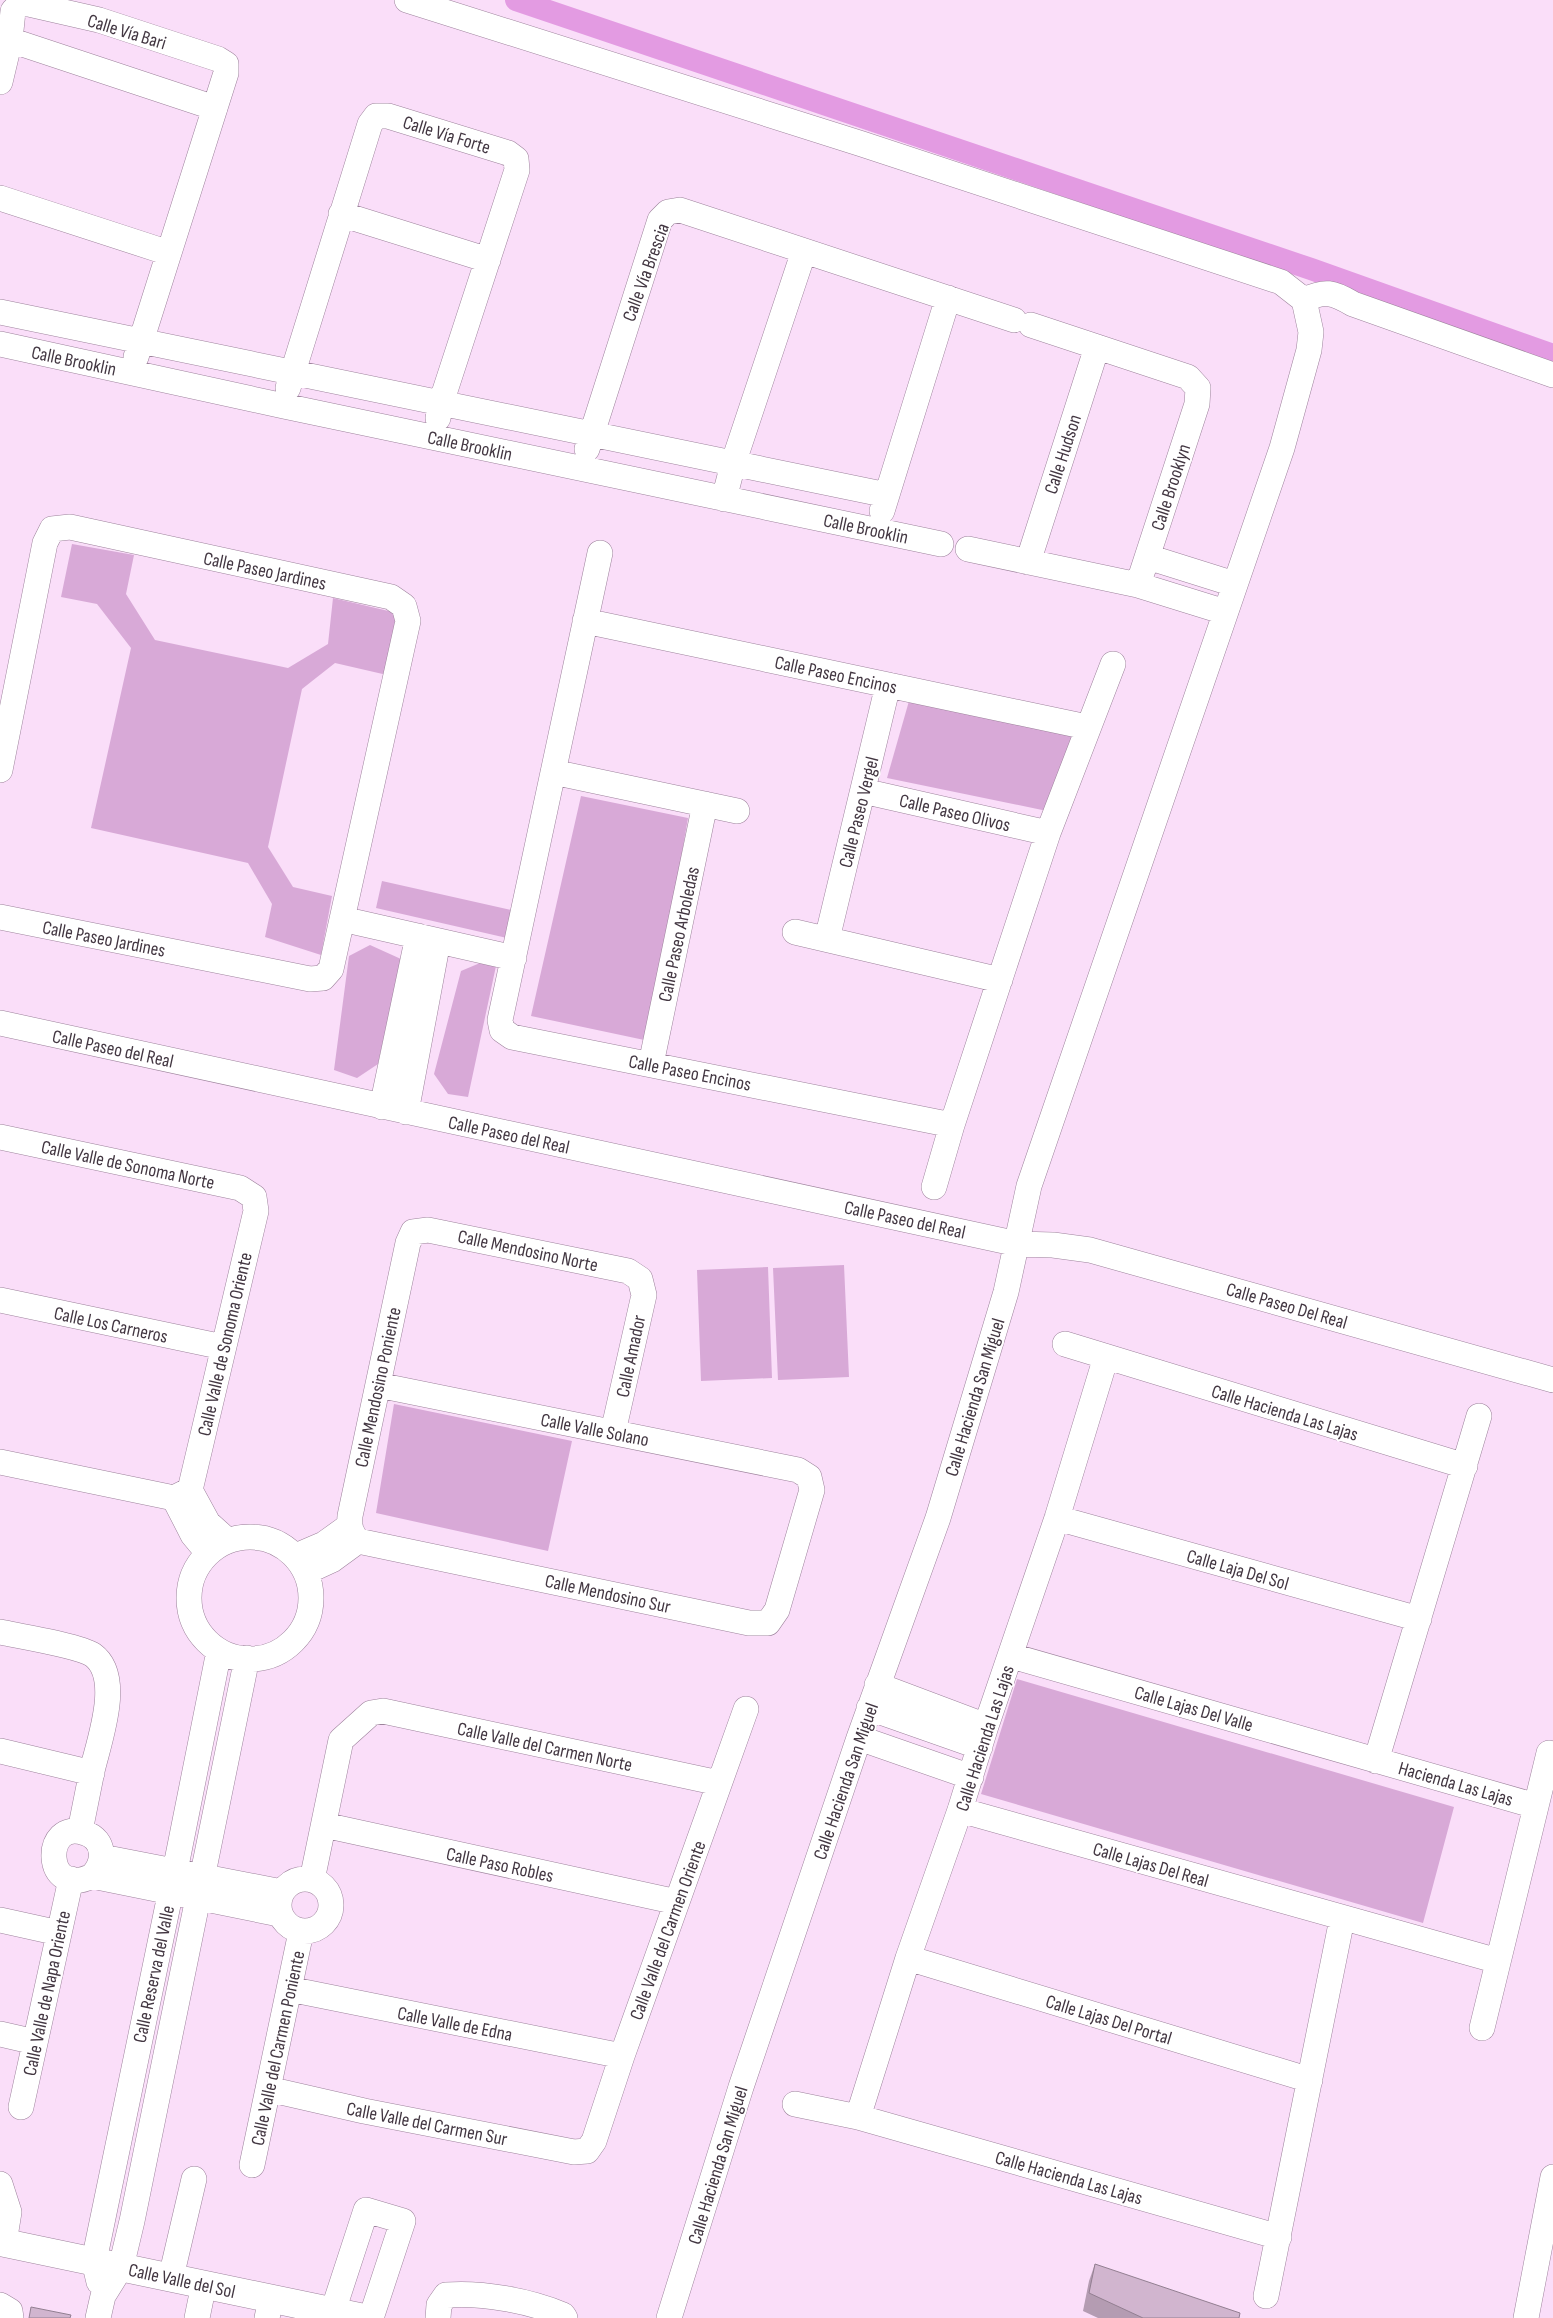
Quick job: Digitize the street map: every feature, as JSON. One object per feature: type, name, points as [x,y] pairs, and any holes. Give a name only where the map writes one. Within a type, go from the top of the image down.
[{"type":"main road","name":"Calle Valle del Sol","points":[[2,2242],[204,2284],[269,2308],[333,2311],[364,2318]]},
{"type":"street","points":[[408,0],[862,144],[1281,282],[1304,300],[1318,294],[1335,294],[1353,304],[1553,375]]},
{"type":"street","name":"Calle Vía Bari","points":[[0,82],[10,40],[14,11],[20,4],[28,4],[99,20],[218,59],[226,64],[226,73],[131,372]]},
{"type":"street","points":[[10,40],[215,108]]},
{"type":"street","name":"Calle Vía Forte","points":[[284,406],[292,373],[370,124],[376,116],[388,116],[508,153],[516,159],[517,170],[441,403],[434,438]]},
{"type":"street","points":[[0,198],[169,253]]},
{"type":"street","name":"Calle Vía Brescia","points":[[581,468],[660,220],[668,212],[680,210],[1097,347]]},
{"type":"street","points":[[341,214],[488,260]]},
{"type":"street","points":[[724,499],[733,464],[804,251]]},
{"type":"street","points":[[877,530],[948,298]]},
{"type":"street","name":"Calle Hacienda San Miguel","points":[[669,2318],[741,2086],[873,1697],[938,1518],[1006,1292],[1030,1186],[1282,448],[1309,350],[1311,332],[1304,300]]},
{"type":"street","name":"Calle Brooklin","points":[[0,312],[887,496]]},
{"type":"street","name":"Calle Brooklin","points":[[0,344],[434,438],[941,544]]},
{"type":"street","name":"Calle Brooklyn","points":[[1097,347],[1188,377],[1198,388],[1197,404],[1138,585]]},
{"type":"street","name":"Calle Hudson","points":[[1028,562],[1097,347]]},
{"type":"street","name":"Calle Paseo Jardines","points":[[0,770],[45,543],[52,529],[70,528],[391,597],[404,606],[408,621],[331,969],[323,978],[310,979],[0,917]]},
{"type":"street","points":[[968,549],[1138,585],[1225,612]]},
{"type":"street","name":"Calle Paseo Encinos","points":[[600,553],[500,1020],[502,1030],[512,1037],[952,1125]]},
{"type":"street","points":[[1148,557],[1234,584]]},
{"type":"street","name":"Calle Paseo Encinos","points":[[585,621],[1087,727]]},
{"type":"street","points":[[934,1187],[952,1125],[1048,833],[1087,727],[1113,664]]},
{"type":"street","name":"Calle Paseo Vergel","points":[[827,939],[888,685]]},
{"type":"street","points":[[553,772],[737,811]]},
{"type":"street","name":"Calle Paseo Olivos","points":[[863,791],[1048,833]]},
{"type":"street","name":"Calle Paseo Arboledas","points":[[651,1064],[705,804]]},
{"type":"street","points":[[342,919],[514,958]]},
{"type":"street","points":[[795,932],[1000,980]]},
{"type":"street","points":[[382,1107],[428,938]]},
{"type":"street","points":[[406,1112],[428,938]]},
{"type":"street","name":"Calle Paseo del Real","points":[[0,1023],[1018,1244]]},
{"type":"street","name":"Calle Valle de Sonoma Norte","points":[[0,1137],[240,1188],[254,1197]]},
{"type":"street","name":"Calle Valle de Sonoma Oriente","points":[[182,1494],[222,1347],[256,1211],[254,1197]]},
{"type":"street","name":"Calle Mendosino Norte","points":[[413,1232],[428,1230],[581,1261],[628,1271],[640,1279]]},
{"type":"street","name":"Calle Mendosino Poniente","points":[[354,1534],[378,1385],[408,1243],[413,1232]]},
{"type":"street","name":"Calle Paseo Del Real","points":[[1018,1244],[1052,1245],[1090,1250],[1553,1380]]},
{"type":"street","name":"Calle Amador","points":[[613,1432],[644,1295],[640,1279]]},
{"type":"street","name":"Calle Los Carneros","points":[[0,1300],[222,1347]]},
{"type":"street","name":"Calle Hacienda Las Lajas","points":[[1065,1344],[1465,1466]]},
{"type":"street","name":"Calle Hacienda Las Lajas","points":[[858,2117],[908,1958],[1012,1656],[1057,1518],[1106,1357]]},
{"type":"street","name":"Calle Valle Solano","points":[[378,1385],[798,1470],[809,1478]]},
{"type":"street","points":[[1376,1761],[1479,1416]]},
{"type":"street","points":[[0,1462],[182,1494],[208,1523],[218,1547]]},
{"type":"street","name":"Calle Mendosino Sur","points":[[354,1534],[749,1623],[768,1623],[777,1610],[812,1490],[809,1478]]},
{"type":"street","name":"Calle Laja Del Sol","points":[[1057,1518],[1419,1620]]},
{"type":"street","points":[[301,1564],[332,1560],[354,1534]]},
{"type":"street","points":[[246,1537],[264,1538],[281,1545],[301,1564],[312,1590],[311,1609],[304,1627],[293,1642],[277,1653],[259,1659],[218,1651],[205,1639],[194,1623],[189,1603],[191,1584],[198,1565],[218,1547],[246,1537]]},
{"type":"street","points":[[0,1632],[76,1649],[92,1655],[103,1667],[108,1685],[107,1708],[80,1831]]},
{"type":"street","name":"Calle Reserva del Valle","points":[[101,2307],[94,2261],[173,1881],[218,1651]]},
{"type":"street","name":"Calle Lajas Del Valle","points":[[1012,1656],[1376,1761]]},
{"type":"street","name":"Calle Reserva del Valle","points":[[101,2307],[121,2267],[134,2212],[247,1658]]},
{"type":"street","points":[[873,1697],[983,1736]]},
{"type":"street","name":"Calle Valle del Carmen Oriente","points":[[587,2151],[594,2141],[622,2056],[746,1709]]},
{"type":"street","name":"Calle Valle del Carmen Norte","points":[[324,1826],[342,1740],[371,1713],[383,1711],[719,1783]]},
{"type":"street","points":[[859,1738],[971,1777]]},
{"type":"street","points":[[0,1751],[92,1773]]},
{"type":"street","name":"Hacienda Las Lajas","points":[[1482,2028],[1549,1753]]},
{"type":"street","name":"Hacienda Las Lajas","points":[[1376,1761],[1536,1806]]},
{"type":"street","name":"Calle Lajas Del Real","points":[[960,1810],[1342,1919]]},
{"type":"street","points":[[312,1880],[324,1826]]},
{"type":"street","name":"Calle Paso Robles","points":[[324,1826],[677,1902]]},
{"type":"street","points":[[88,1871],[99,1843],[94,1837],[80,1831],[65,1834],[54,1847],[54,1863],[57,1870],[88,1871],[173,1881],[281,1903]]},
{"type":"street","name":"Calle Valle de Napa Oriente","points":[[21,2107],[59,1933],[88,1871]]},
{"type":"street","points":[[312,1880],[326,1890],[330,1898],[331,1907],[325,1923],[318,1928],[301,1932],[286,1924],[281,1903],[294,1882],[312,1880]]},
{"type":"street","points":[[1266,2296],[1342,1919],[1498,1961]]},
{"type":"street","points":[[0,1920],[59,1933]]},
{"type":"street","name":"Calle Valle del Carmen Poniente","points":[[252,2164],[301,1932]]},
{"type":"street","name":"Calle Lajas Del Portal","points":[[908,1958],[1310,2080]]},
{"type":"street","name":"Calle Valle de Edna","points":[[289,1990],[622,2056]]},
{"type":"street","points":[[0,2034],[35,2042]]},
{"type":"street","name":"Calle Valle del Carmen Sur","points":[[268,2089],[364,2111],[574,2152],[587,2151]]},
{"type":"street","name":"Calle Hacienda Las Lajas","points":[[795,2104],[858,2117],[1279,2237]]},
{"type":"street","points":[[1526,2318],[1553,2177]]},
{"type":"street","points":[[171,2278],[194,2179]]},
{"type":"street","points":[[0,2184],[9,2212],[2,2242]]},
{"type":"street","points":[[333,2311],[366,2210],[403,2221],[371,2318]]},
{"type":"street","points":[[197,2318],[204,2284]]},
{"type":"street","points":[[438,2318],[439,2305],[446,2295],[464,2293],[542,2306],[563,2315],[565,2318]]},
{"type":"street","points":[[0,2305],[10,2311],[11,2318]]},
{"type":"shaded area","points":[[72,544],[134,555],[126,594],[155,640],[288,668],[328,644],[333,598],[397,613],[387,675],[335,663],[302,689],[268,847],[293,887],[332,896],[321,955],[265,937],[272,904],[248,863],[91,828],[131,648],[97,604],[61,597]]},
{"type":"shaded area","points":[[909,701],[1075,736],[1047,811],[887,778]]},
{"type":"shaded area","points":[[581,796],[688,818],[649,1041],[531,1016]]},
{"type":"shaded area","points":[[382,881],[511,910],[507,938],[376,908]]},
{"type":"shaded area","points":[[370,945],[401,959],[378,1064],[357,1078],[334,1070],[349,956]]},
{"type":"shaded area","points":[[480,963],[496,966],[468,1097],[448,1094],[434,1074],[461,971]]},
{"type":"shaded area","points":[[844,1265],[849,1377],[778,1380],[773,1268]]},
{"type":"shaded area","points":[[768,1267],[772,1378],[701,1381],[697,1270]]},
{"type":"shaded area","points":[[394,1404],[572,1441],[548,1551],[376,1513]]},
{"type":"shaded area","points":[[1017,1679],[1454,1807],[1423,1923],[981,1794]]},
{"type":"building","points":[[1095,2264],[1240,2313],[1239,2318],[1143,2318],[1089,2293]]},
{"type":"building","points":[[31,2307],[71,2315],[70,2318],[29,2318]]},
{"type":"waterway","points":[[516,0],[1311,269],[1553,355]]}]
